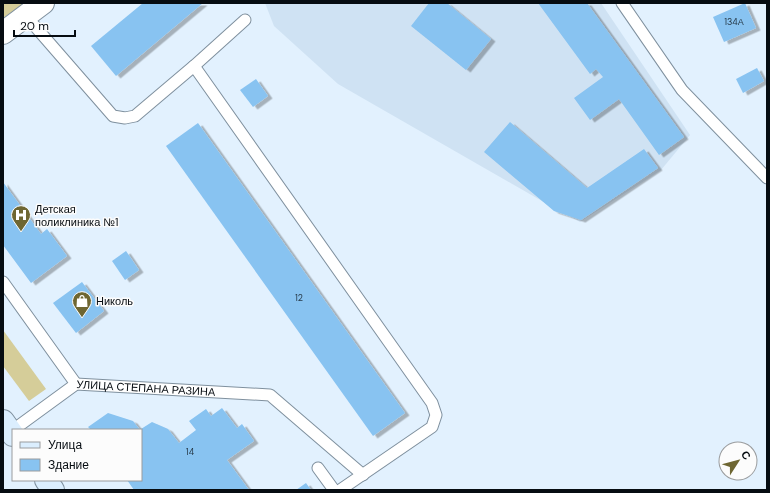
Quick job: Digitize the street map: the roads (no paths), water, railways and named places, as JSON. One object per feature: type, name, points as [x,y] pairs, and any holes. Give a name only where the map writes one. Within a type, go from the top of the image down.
[{"type":"main road","points":[[47,481],[53,490]]},
{"type":"street","points":[[3,33],[44,3]]},
{"type":"lane","points":[[622,3],[682,90],[767,178]]},
{"type":"lane","points":[[26,16],[113,116],[125,118],[134,116],[194,66],[245,20]]},
{"type":"lane","points":[[194,66],[432,403],[436,414],[432,427],[340,490]]},
{"type":"lane","points":[[3,282],[76,384]]},
{"type":"lane","name":"УЛИЦА СТЕПАНА РАЗИНА","points":[[9,431],[76,384],[270,395],[363,475]]},
{"type":"lane","points":[[318,468],[334,490]]},
{"type":"place","name":"Детская поликлиника №1","points":[[21,232]]},
{"type":"place","name":"Николь","points":[[82,318]]}]
